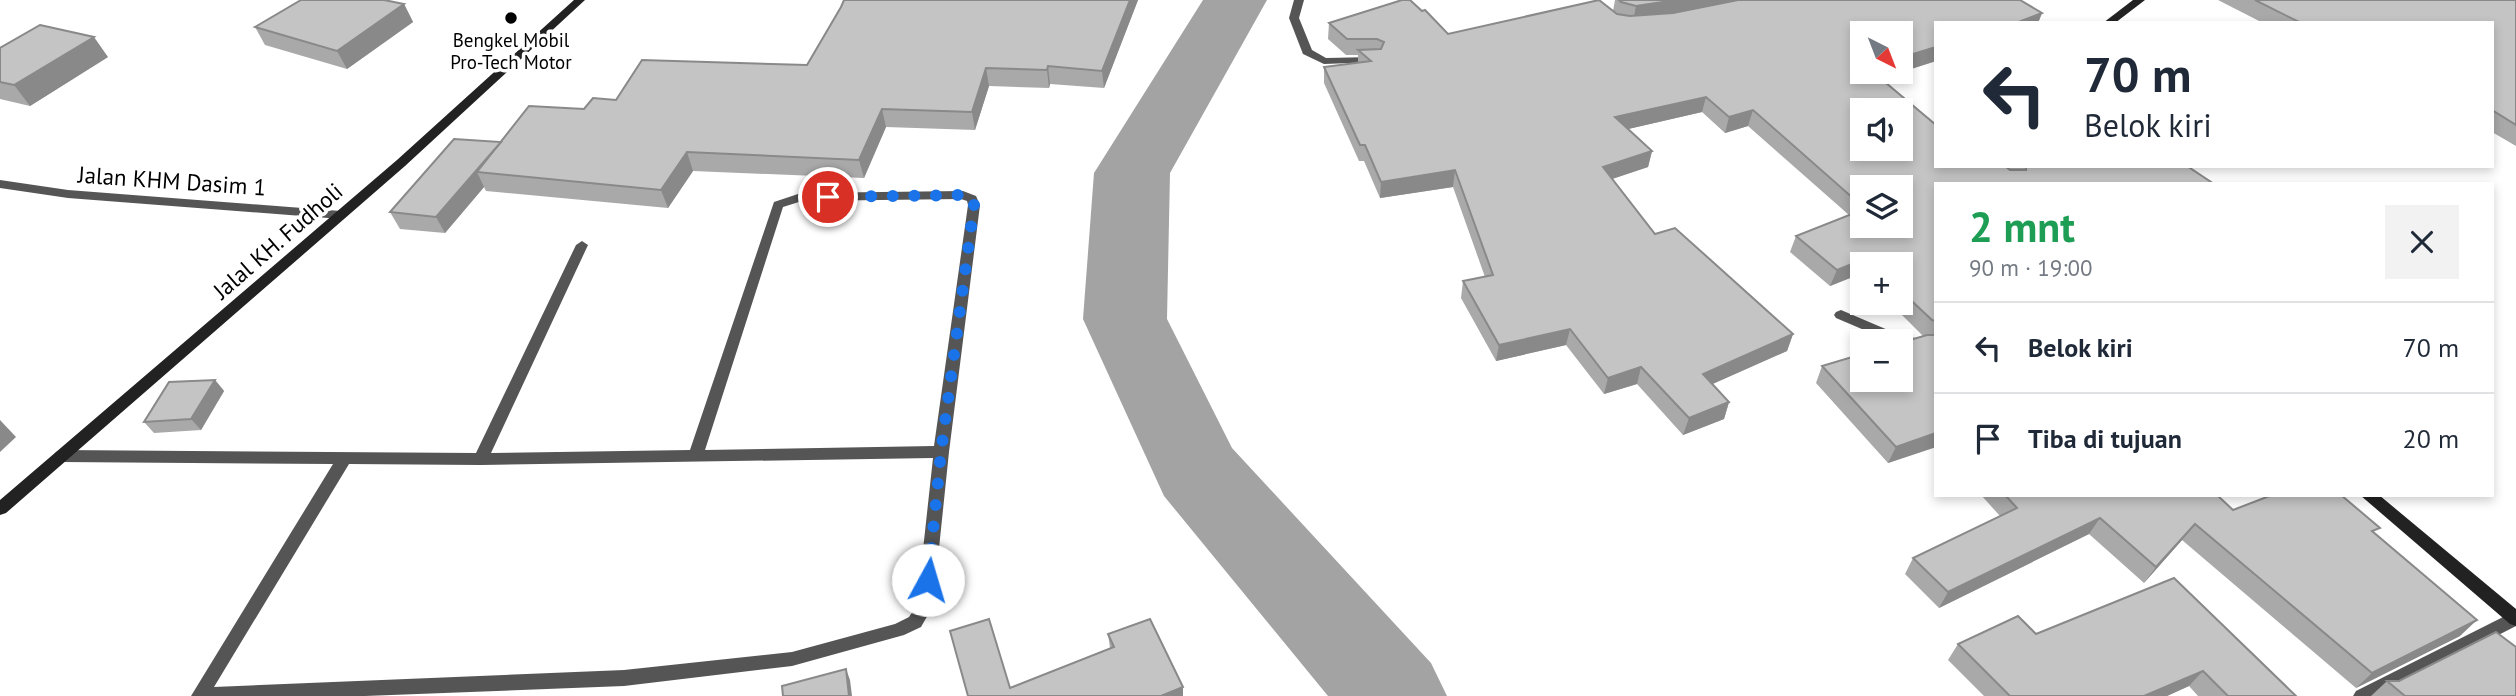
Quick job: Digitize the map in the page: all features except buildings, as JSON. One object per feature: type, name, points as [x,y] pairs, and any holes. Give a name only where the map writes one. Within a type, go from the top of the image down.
[{"type":"main road","name":"Jalal KH. Fudholi","points":[[0,509],[483,92],[580,0]]},
{"type":"main road","points":[[2111,21],[2140,0]]},
{"type":"main road","points":[[2370,497],[2515,619]]},
{"type":"street","points":[[1298,0],[1294,18],[1307,52],[1324,61],[1376,60]]},
{"type":"street","name":"Jalan KHM Dasim 1","points":[[0,184],[68,194],[341,215]]},
{"type":"street","points":[[345,457],[198,695],[624,678],[792,659],[898,629],[915,622],[925,606],[941,452],[974,205],[972,199],[963,195],[802,197],[778,205],[696,455]]},
{"type":"street","points":[[481,459],[582,245]]},
{"type":"street","points":[[1840,314],[1900,340],[1934,346]]},
{"type":"street","points":[[61,456],[481,459],[941,452]]},
{"type":"street","points":[[2362,696],[2515,619]]},
{"type":"waterway","points":[[1235,0],[1132,173],[1125,319],[1197,471],[1393,696]]},
{"type":"place","name":"Bengkel Mobil Pro-Tech Motor","points":[[511,18]]},
{"type":"route","points":[[828,197],[963,195],[972,199],[974,205],[941,452],[928,580]]}]
